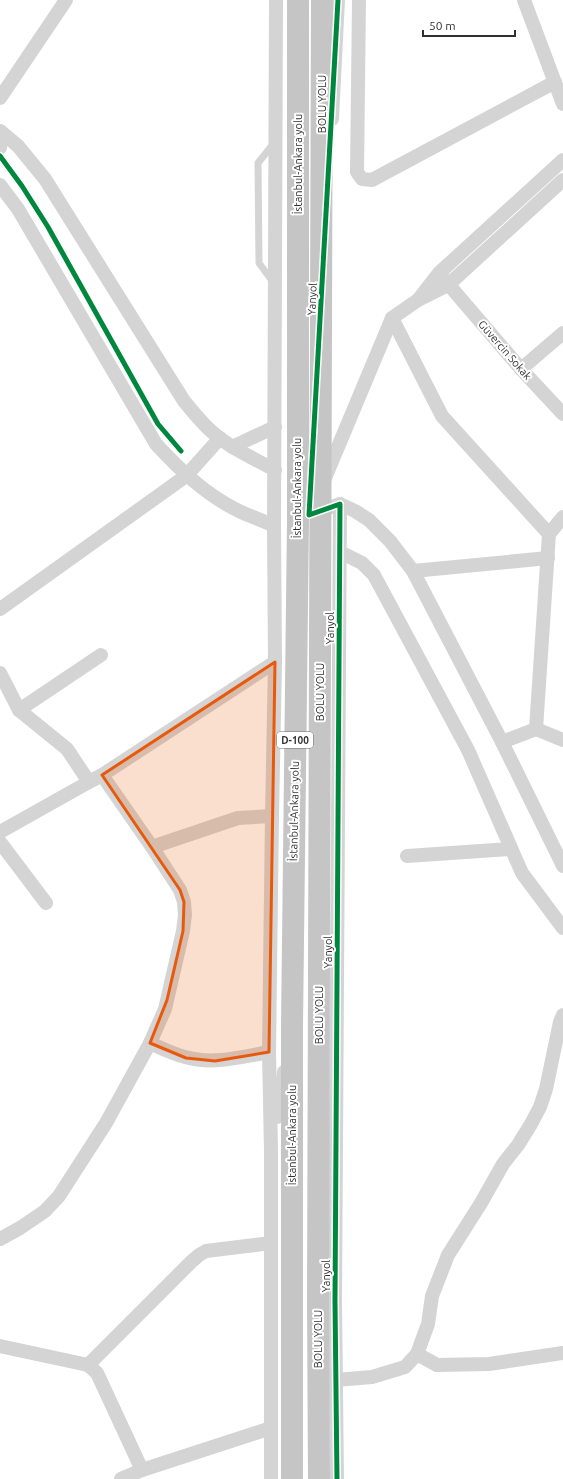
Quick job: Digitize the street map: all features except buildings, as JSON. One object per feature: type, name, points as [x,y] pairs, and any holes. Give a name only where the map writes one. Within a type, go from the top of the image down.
[{"type":"highway","name":"İstanbul-Ankara yolu","points":[[292,1479],[292,1026],[298,520],[298,0]]},
{"type":"highway","name":"BOLU YOLU","points":[[319,1479],[327,1301],[322,0]]},
{"type":"street","points":[[0,98],[66,0]]},
{"type":"street","points":[[271,1479],[271,1151],[269,1052],[275,662],[274,526],[276,0]]},
{"type":"street","name":"Yanyol","points":[[310,515],[338,0]]},
{"type":"street","points":[[359,0],[357,172],[362,179],[372,180],[555,82]]},
{"type":"street","points":[[524,0],[563,104]]},
{"type":"street","points":[[0,131],[2,140],[0,148]]},
{"type":"street","points":[[0,131],[18,146],[45,179],[184,401],[198,418],[220,438],[232,447],[275,470]]},
{"type":"street","points":[[418,300],[439,273],[563,160]]},
{"type":"street","points":[[310,515],[392,318],[418,300],[448,285],[563,180]]},
{"type":"street","points":[[0,185],[18,209],[156,444],[186,476],[208,493],[237,510],[274,526]]},
{"type":"street","name":"Güvercin Sokak","points":[[439,273],[521,369],[563,414]]},
{"type":"street","points":[[392,318],[442,416],[549,534]]},
{"type":"street","points":[[521,369],[563,333]]},
{"type":"street","points":[[232,447],[275,427]]},
{"type":"street","points":[[0,609],[186,476],[220,438]]},
{"type":"street","points":[[310,515],[340,504],[356,511],[370,520],[390,541],[413,571],[502,742],[563,866]]},
{"type":"street","name":"Yanyol","points":[[337,1479],[336,1380],[327,1301],[340,504]]},
{"type":"street","points":[[536,729],[549,534],[563,517]]},
{"type":"street","points":[[340,552],[362,563],[374,575],[468,750],[522,873],[563,928]]},
{"type":"street","points":[[413,571],[548,558]]},
{"type":"street","points":[[20,710],[101,655]]},
{"type":"street","points":[[0,832],[102,775],[275,662]]},
{"type":"street","points":[[0,673],[20,710],[67,749],[89,782]]},
{"type":"street","points":[[502,742],[536,729],[563,740]]},
{"type":"street","points":[[0,1239],[20,1228],[45,1211],[59,1196],[106,1123],[150,1043],[168,1000],[183,931],[185,915],[184,902],[180,890],[102,775]]},
{"type":"street","points":[[152,847],[238,818],[272,816]]},
{"type":"street","points":[[0,842],[46,903]]},
{"type":"street","points":[[407,856],[511,849]]},
{"type":"street","points":[[336,1380],[372,1377],[405,1367],[418,1354],[428,1324],[432,1296],[448,1255],[481,1203],[502,1164],[518,1145],[540,1107],[546,1089],[560,1022],[563,1015]]},
{"type":"street","points":[[271,1151],[292,1026]]},
{"type":"street","points":[[150,1043],[186,1058],[215,1061],[269,1052]]},
{"type":"street","points":[[88,1365],[190,1262],[199,1255],[206,1251],[271,1243]]},
{"type":"street","points":[[0,1346],[88,1365],[97,1373],[142,1470]]},
{"type":"street","points":[[418,1354],[437,1365],[489,1364],[563,1353]]},
{"type":"street","points":[[121,1479],[142,1470],[271,1428]]},
{"type":"highlighted area","points":[[275,662],[269,1052],[215,1061],[186,1058],[150,1043],[167,1000],[183,931],[184,902],[180,890],[102,775]]},
{"type":"cycle path","points":[[337,1479],[335,1301],[340,504],[309,515],[338,0]]},
{"type":"cycle path","points":[[0,156],[22,186],[48,227],[158,424],[181,451]]}]
